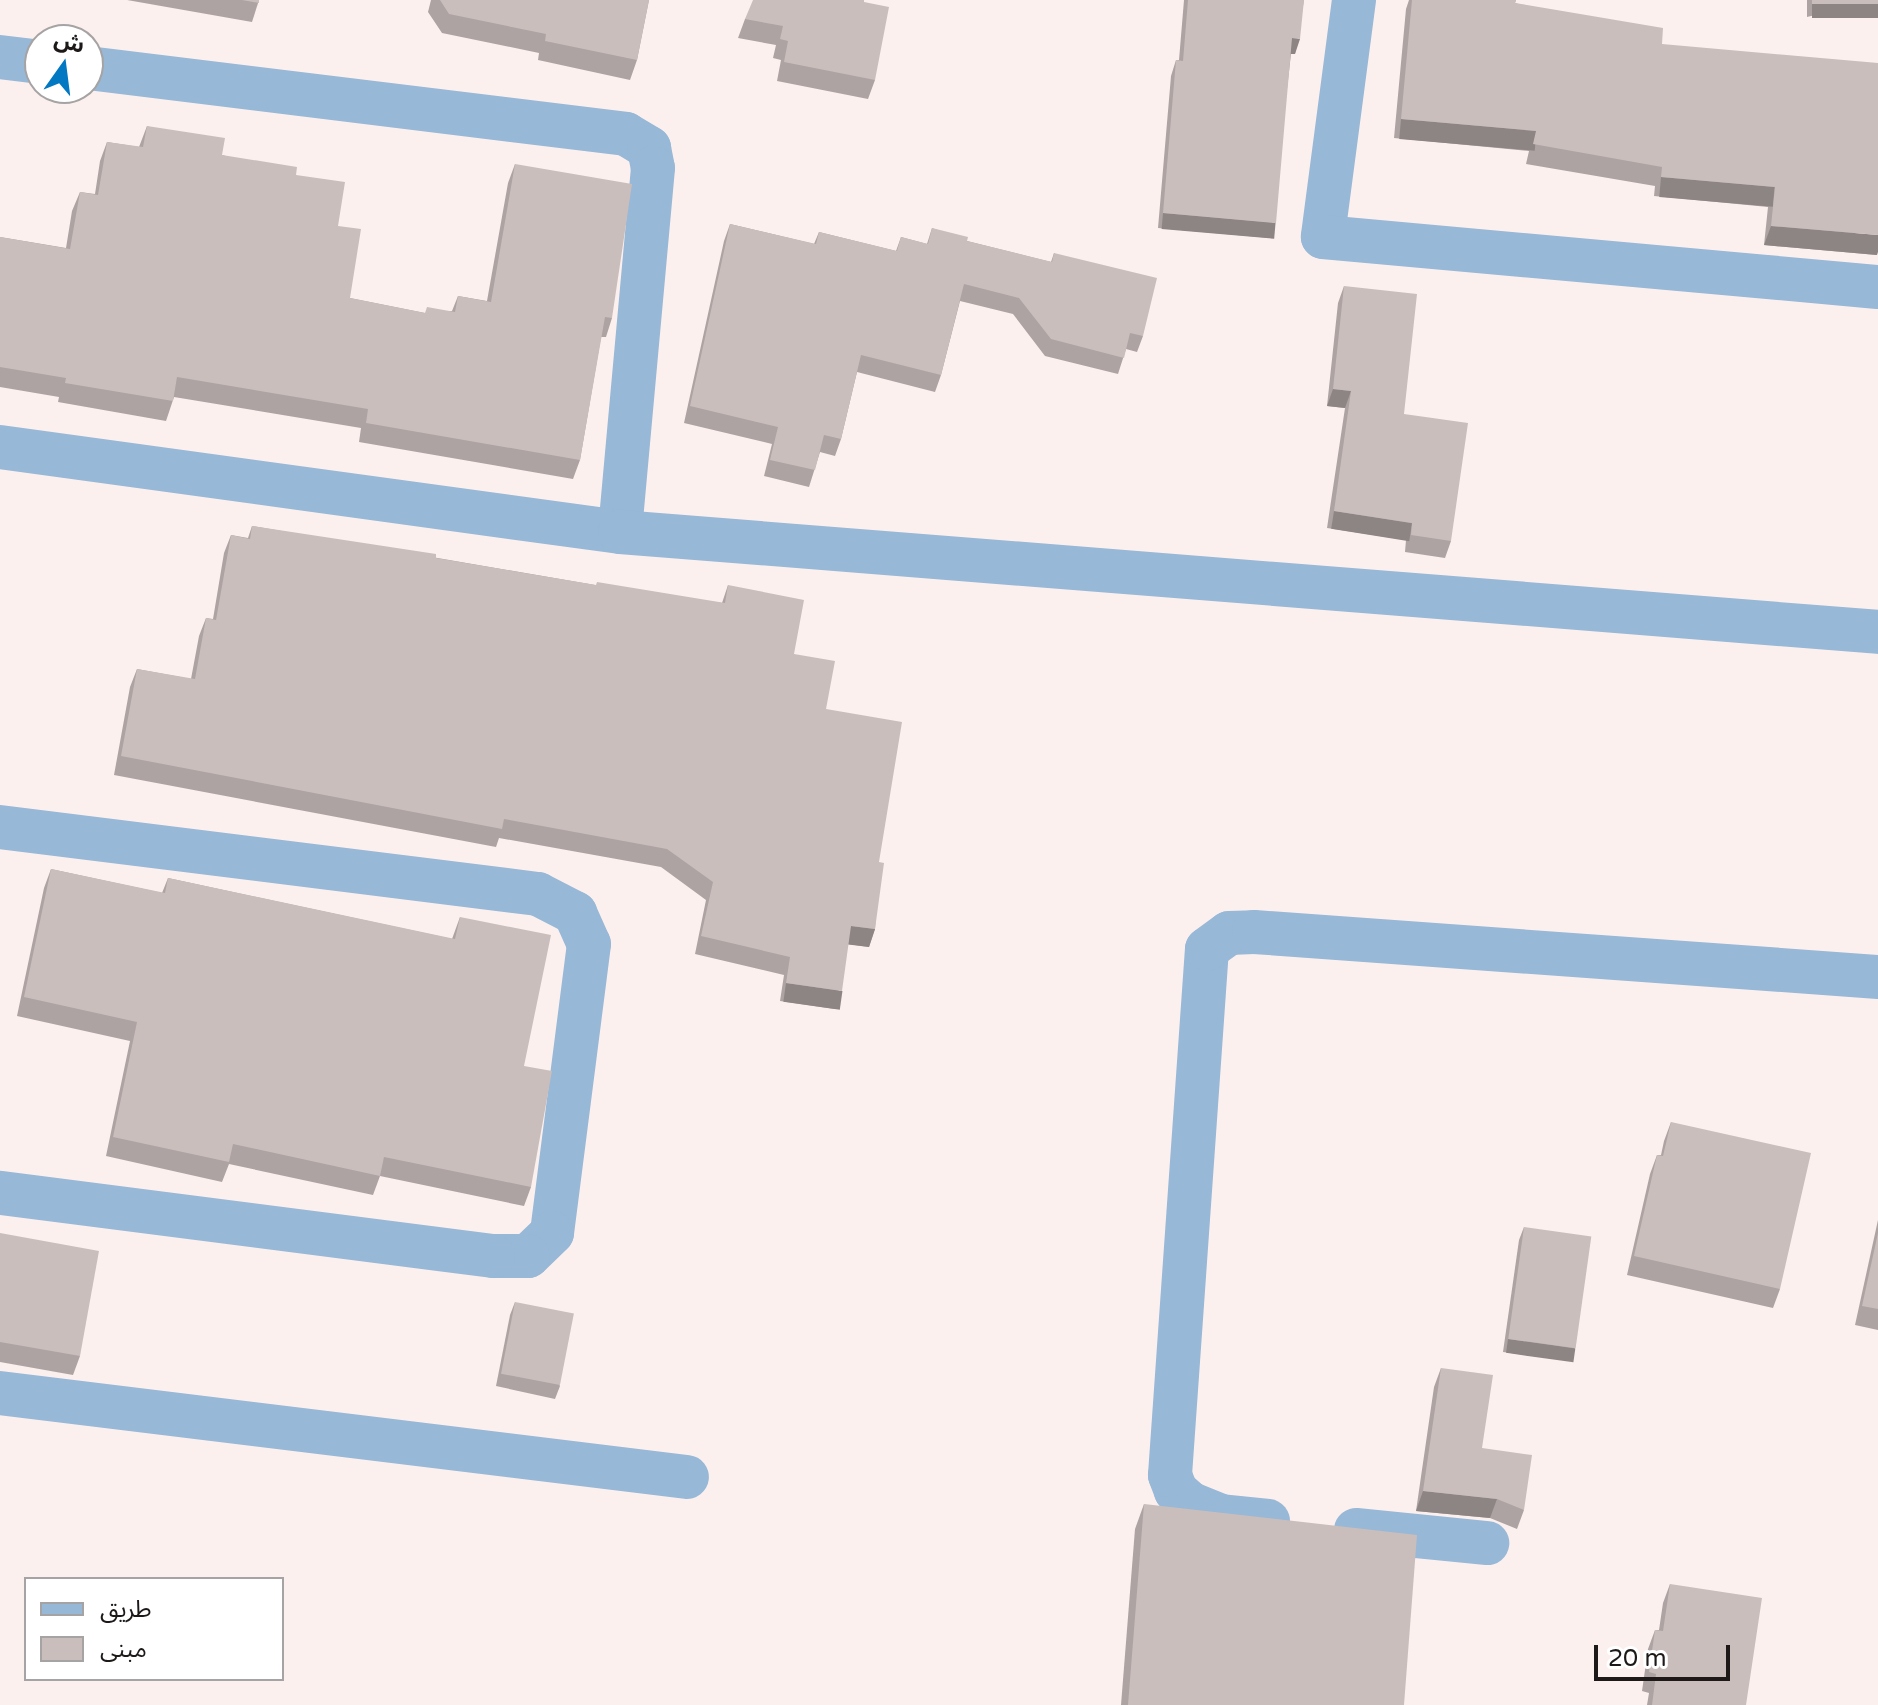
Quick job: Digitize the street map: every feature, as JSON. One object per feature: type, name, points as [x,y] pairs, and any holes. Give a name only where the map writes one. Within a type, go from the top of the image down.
[{"type":"street","points":[[1354,0],[1323,237],[1878,287]]},
{"type":"street","points":[[0,57],[24,60]]},
{"type":"street","points":[[104,70],[626,134],[649,148],[653,168],[620,532]]},
{"type":"street","points":[[0,447],[620,532],[1878,632]]},
{"type":"street","points":[[0,827],[538,894],[575,913],[589,944],[552,1233],[528,1256],[493,1256],[0,1193]]},
{"type":"street","points":[[1487,1543],[1221,1516],[1191,1504],[1176,1491],[1170,1475],[1207,949],[1229,933],[1254,932],[1878,977]]},
{"type":"street","points":[[0,1393],[687,1477]]},
{"type":"building","points":[[440,0],[649,0],[637,60],[545,41],[546,34],[449,14]]},
{"type":"building","points":[[753,0],[864,0],[889,7],[875,80],[784,62],[788,41],[780,39],[783,26],[745,19]]},
{"type":"building","points":[[1188,0],[1304,0],[1300,39],[1292,38],[1276,223],[1163,213],[1176,60],[1183,61]]},
{"type":"building","points":[[1412,0],[1516,0],[1515,3],[1663,28],[1662,44],[1878,63],[1878,235],[1771,226],[1775,187],[1661,177],[1662,167],[1533,144],[1536,131],[1401,119]]},
{"type":"building","points":[[1812,0],[1878,0],[1878,4],[1812,4]]},
{"type":"building","points":[[147,126],[225,138],[222,155],[297,167],[296,175],[345,182],[338,226],[361,229],[350,298],[425,313],[427,307],[455,312],[458,296],[491,302],[515,164],[632,184],[612,318],[605,317],[580,460],[366,423],[368,409],[177,377],[173,401],[65,383],[66,378],[0,367],[0,237],[70,249],[80,192],[98,195],[107,142],[143,147]]},
{"type":"building","points":[[730,224],[816,244],[819,232],[897,251],[901,237],[928,244],[932,228],[968,237],[967,241],[1052,262],[1054,253],[1157,278],[1143,336],[1130,333],[1124,358],[1051,339],[1019,298],[964,284],[941,375],[861,355],[841,439],[824,435],[815,470],[770,460],[778,427],[690,406]]},
{"type":"building","points":[[1344,286],[1417,294],[1404,414],[1468,423],[1451,541],[1411,535],[1412,523],[1334,511],[1351,391],[1333,389]]},
{"type":"building","points":[[252,526],[436,554],[436,558],[596,585],[597,582],[725,603],[728,585],[804,600],[794,654],[835,661],[826,709],[902,722],[879,862],[884,863],[875,929],[851,926],[842,991],[786,983],[790,957],[701,936],[713,882],[667,849],[504,819],[502,829],[121,756],[137,669],[195,679],[206,618],[216,620],[231,535],[250,539]]},
{"type":"building","points":[[51,869],[165,893],[168,878],[455,939],[460,917],[551,935],[524,1066],[552,1071],[531,1187],[384,1157],[380,1176],[233,1144],[229,1162],[113,1137],[137,1022],[24,997]]},
{"type":"building","points":[[1671,1122],[1811,1153],[1780,1289],[1634,1256],[1657,1155],[1663,1156]]},
{"type":"building","points":[[1524,1227],[1591,1236],[1576,1348],[1508,1339]]},
{"type":"building","points":[[0,1233],[99,1251],[80,1356],[0,1342]]},
{"type":"building","points":[[1878,1233],[1878,1309],[1862,1306]]},
{"type":"building","points":[[515,1302],[574,1313],[560,1385],[501,1374]]},
{"type":"building","points":[[1441,1368],[1493,1375],[1482,1448],[1532,1455],[1524,1510],[1497,1499],[1423,1491]]},
{"type":"building","points":[[1144,1504],[1417,1535],[1404,1705],[1128,1705]]},
{"type":"building","points":[[1670,1584],[1762,1598],[1746,1705],[1652,1705],[1656,1674],[1649,1672],[1655,1630],[1663,1631]]}]
